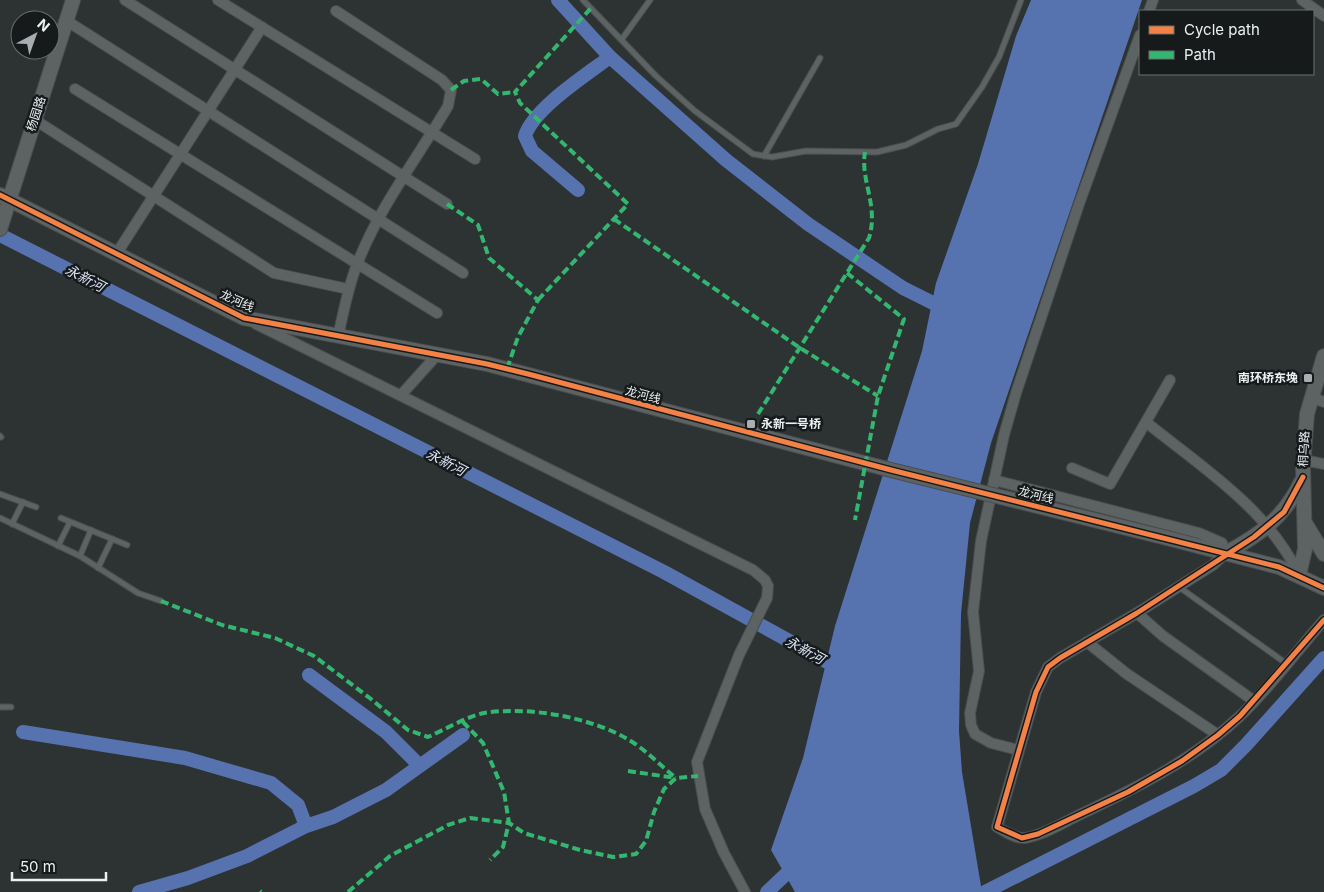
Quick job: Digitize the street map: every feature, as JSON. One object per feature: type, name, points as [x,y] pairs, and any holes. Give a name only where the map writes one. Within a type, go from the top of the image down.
[{"type":"street","name":"杨园路","points":[[2,222],[5,197],[34,120],[73,0]]},
{"type":"street","points":[[125,0],[447,204]]},
{"type":"street","points":[[218,0],[475,160]]},
{"type":"street","points":[[1302,0],[1324,16]]},
{"type":"street","points":[[336,11],[442,80],[451,90],[448,106],[404,176],[357,264],[348,289],[338,336]]},
{"type":"street","points":[[66,21],[463,273]]},
{"type":"street","points":[[117,254],[262,27]]},
{"type":"street","points":[[1018,750],[991,742],[975,734],[971,725],[970,713],[979,671],[973,612],[978,559],[1004,435],[1079,204],[1139,38]]},
{"type":"street","points":[[75,89],[437,313]]},
{"type":"street","points":[[34,120],[274,273],[348,289]]},
{"type":"street","name":"龙河线","points":[[5,197],[244,318],[494,365],[891,470],[1226,553],[1299,575],[1324,588]]},
{"type":"street","points":[[244,318],[753,570],[765,580],[768,586],[767,598],[743,647],[697,762],[705,809],[724,853],[745,892]]},
{"type":"street","points":[[401,395],[437,355]]},
{"type":"street","name":"桐乌路","points":[[1299,575],[1305,549],[1303,477],[1307,414],[1317,399],[1324,356]]},
{"type":"street","points":[[1072,468],[1110,484],[1147,423],[1170,380]]},
{"type":"street","points":[[1147,423],[1237,496],[1283,545],[1299,575]]},
{"type":"street","points":[[1304,460],[1324,464]]},
{"type":"street","points":[[1303,477],[1284,512],[1267,526],[1226,553],[1220,560],[1048,667],[1041,677],[1018,750],[997,827],[1022,838],[1038,834],[1128,792],[1182,761],[1218,736],[1254,701],[1324,620]]},
{"type":"street","points":[[994,480],[1199,533],[1222,543],[1226,553]]},
{"type":"street","points":[[1304,521],[1324,554]]},
{"type":"street","points":[[1138,612],[1163,636],[1254,701]]},
{"type":"street","points":[[1087,642],[1127,674],[1218,736]]},
{"type":"lane","points":[[583,0],[656,76],[695,111],[753,154],[772,157],[806,151],[876,152],[906,145],[938,129],[956,124],[1000,57],[1021,0]]},
{"type":"lane","points":[[622,40],[650,0]]},
{"type":"lane","points":[[764,156],[820,58]]},
{"type":"lane","points":[[0,494],[36,507]]},
{"type":"lane","points":[[12,524],[23,502]]},
{"type":"lane","points":[[0,518],[80,556],[138,593],[160,600]]},
{"type":"lane","points":[[61,518],[127,545]]},
{"type":"lane","points":[[58,546],[70,522]]},
{"type":"lane","points":[[80,556],[91,530]]},
{"type":"lane","points":[[98,568],[112,539]]},
{"type":"lane","points":[[1179,586],[1286,664]]},
{"type":"lane","points":[[0,707],[11,707]]},
{"type":"water","points":[[1031,0],[1142,0],[991,443],[970,523],[961,614],[959,731],[962,772],[982,892],[795,892],[771,850],[803,758],[835,626],[922,351],[936,283],[978,164],[1016,36]]},
{"type":"waterway","points":[[558,0],[610,57],[726,160],[808,224],[903,288],[947,310]]},
{"type":"waterway","points":[[578,190],[532,151],[525,136],[538,115],[549,104],[610,57]]},
{"type":"waterway","name":"永新河","points":[[0,235],[664,572],[831,664],[843,668]]},
{"type":"waterway","points":[[985,892],[1194,786],[1221,770],[1324,658]]},
{"type":"waterway","points":[[309,675],[386,732],[419,765]]},
{"type":"waterway","points":[[23,732],[185,758],[271,783],[298,805],[306,826]]},
{"type":"waterway","points":[[139,892],[188,878],[247,856],[306,826],[333,817],[386,790],[463,735]]},
{"type":"waterway","points":[[767,892],[785,875],[801,869]]},
{"type":"marked path","points":[[538,300],[628,204],[520,103],[515,92],[591,8]]},
{"type":"marked path","points":[[451,90],[464,81],[481,79],[498,94],[515,92]]},
{"type":"marked path","points":[[758,414],[869,238],[872,215],[865,173],[865,152]]},
{"type":"marked path","points":[[447,204],[478,225],[489,258],[538,300],[518,337],[507,369]]},
{"type":"marked path","points":[[614,219],[800,348],[878,396]]},
{"type":"marked path","points":[[847,273],[904,319],[878,396],[855,520]]},
{"type":"marked path","points":[[161,601],[222,625],[275,638],[314,656],[408,730],[428,737],[463,720],[484,713],[520,711],[559,715],[596,725],[629,740],[676,778]]},
{"type":"marked path","points":[[463,722],[483,743],[504,792],[509,823],[503,847],[490,860]]},
{"type":"marked path","points":[[628,771],[676,778]]},
{"type":"marked path","points":[[348,892],[390,856],[448,825],[470,818],[509,823],[524,833],[580,850],[613,857],[636,854],[646,841],[654,812],[664,789],[676,778],[698,776]]},
{"type":"cycle path","points":[[0,195],[244,318],[487,364],[528,374],[891,470],[1279,567],[1324,588]]},
{"type":"cycle path","points":[[1303,477],[1284,512],[1254,537],[1137,613],[1048,667],[1036,692],[997,827],[1022,838],[1038,834],[1128,792],[1182,761],[1218,735],[1240,716],[1324,620]]},
{"type":"place","name":"南环桥东堍","points":[[1308,378]]},
{"type":"place","name":"永新一号桥","points":[[751,424]]}]
